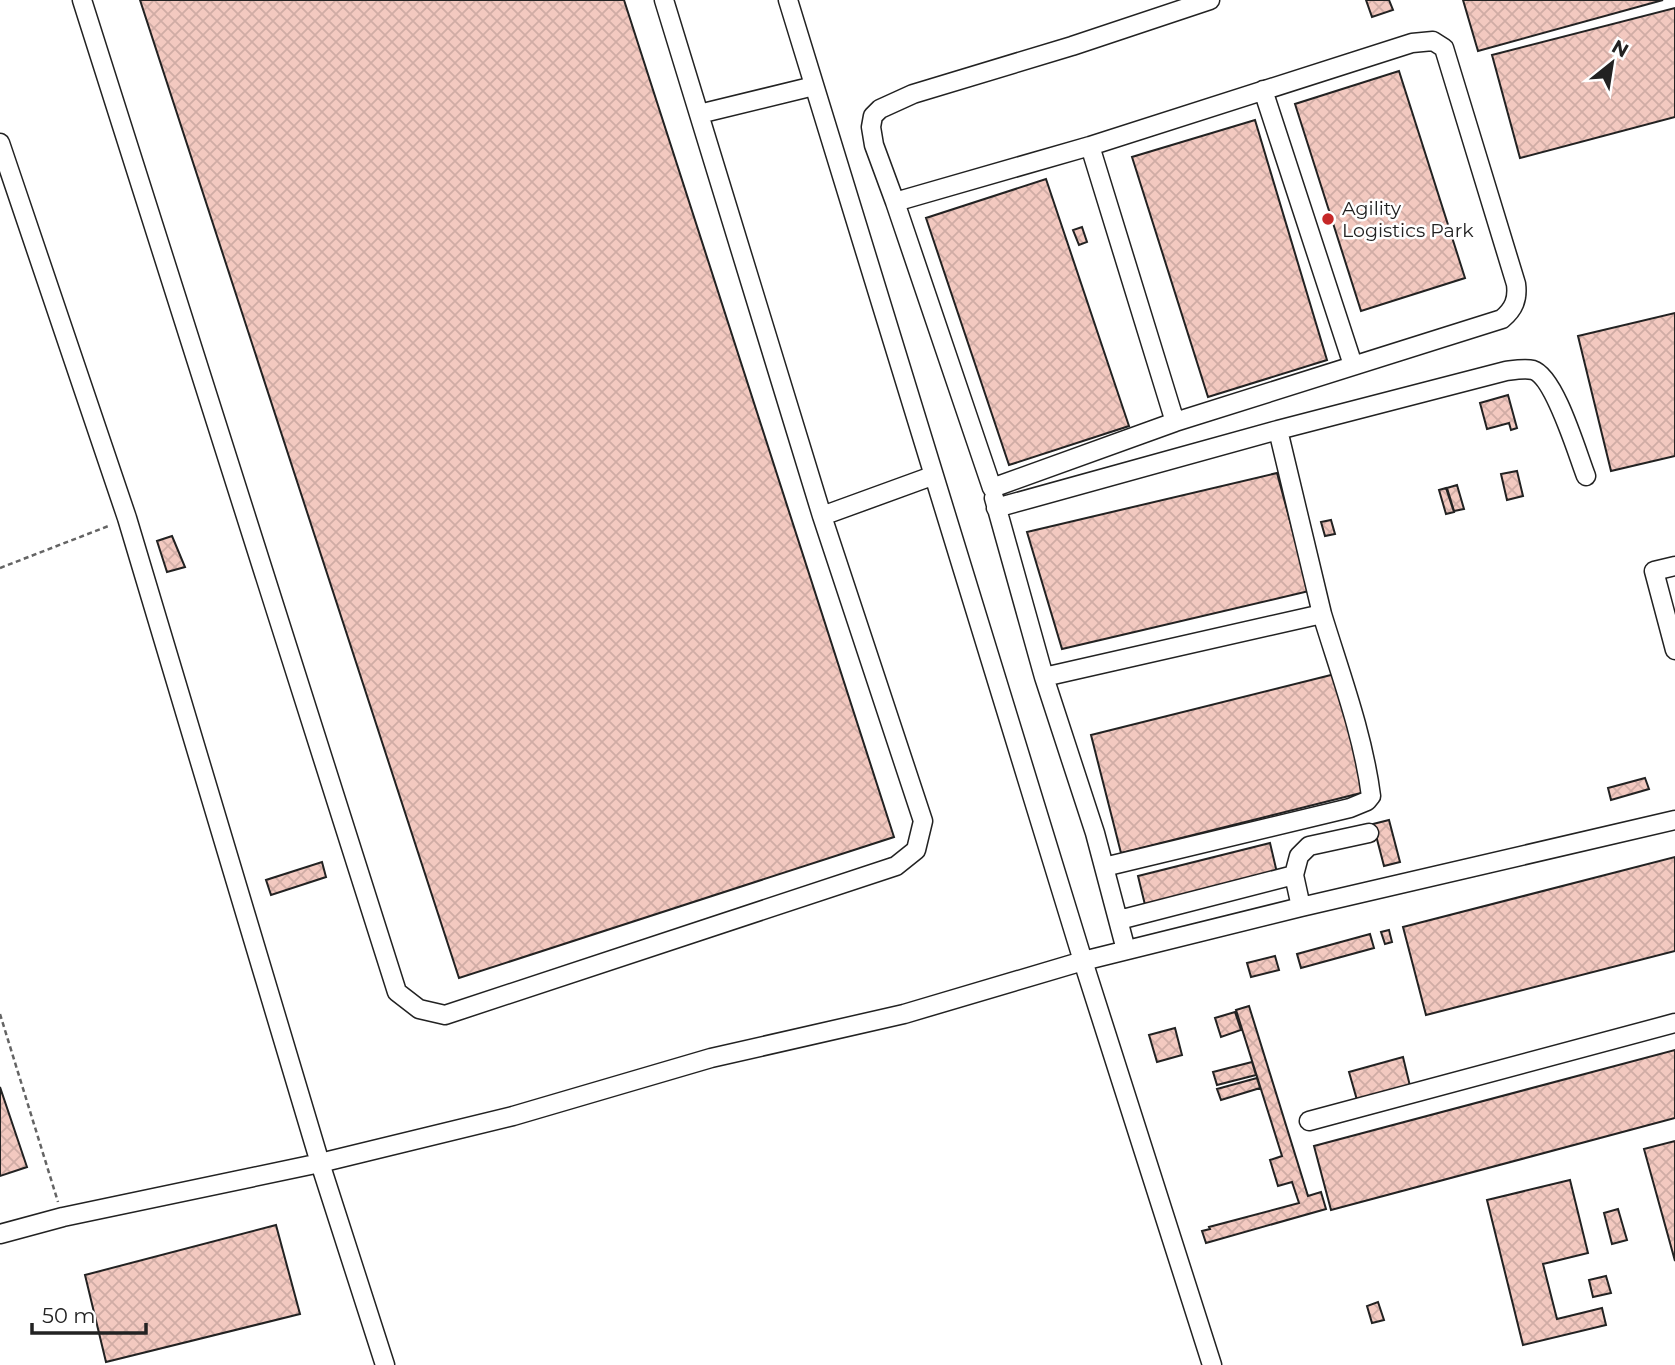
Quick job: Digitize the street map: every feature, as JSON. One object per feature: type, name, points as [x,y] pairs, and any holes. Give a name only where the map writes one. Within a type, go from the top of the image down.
[{"type":"lane","points":[[82,0],[397,992],[419,1009],[445,1015],[895,866],[916,850],[923,821],[822,516],[663,0]]},
{"type":"lane","points":[[788,0],[932,476],[1212,1365]]},
{"type":"lane","points":[[1126,950],[1104,867],[1044,677],[992,488],[874,145],[871,127],[873,116],[880,109],[913,94],[1072,46],[1210,0]]},
{"type":"lane","points":[[895,202],[1090,146],[1412,43],[1433,41],[1444,48],[1518,296],[1509,313],[1502,319],[1175,422],[992,488]]},
{"type":"lane","points":[[699,114],[814,86]]},
{"type":"lane","points":[[1263,90],[1353,365]]},
{"type":"lane","points":[[0,143],[127,518],[320,1163],[385,1365]]},
{"type":"lane","points":[[1090,146],[1175,422]]},
{"type":"lane","points":[[996,508],[1506,371],[1531,369],[1545,377],[1562,411],[1586,476]]},
{"type":"lane","points":[[1104,867],[1350,808],[1367,801],[1371,796],[1359,738],[1322,614],[1279,430]]},
{"type":"lane","points":[[822,516],[932,476]]},
{"type":"lane","points":[[1675,566],[1654,571],[1675,650]]},
{"type":"lane","points":[[1044,677],[1322,614]]},
{"type":"lane","points":[[0,1234],[63,1217],[320,1163],[513,1116],[711,1058],[904,1014],[1126,950],[1675,820]]},
{"type":"lane","points":[[1301,907],[1294,874],[1298,856],[1309,846],[1369,833]]},
{"type":"lane","points":[[1119,920],[1294,874]]},
{"type":"lane","points":[[1309,1121],[1675,1023]]},
{"type":"path","points":[[0,568],[127,518]]},
{"type":"path","points":[[0,1014],[63,1217]]},
{"type":"building","points":[[140,0],[624,0],[894,837],[459,978]]},
{"type":"building","points":[[1366,0],[1389,0],[1393,10],[1372,17]]},
{"type":"building","points":[[1463,0],[1663,0],[1478,51]]},
{"type":"building","points":[[1675,8],[1675,117],[1520,158],[1492,55]]},
{"type":"building","points":[[1399,71],[1465,278],[1361,311],[1295,104]]},
{"type":"building","points":[[1255,120],[1327,360],[1208,397],[1132,157]]},
{"type":"building","points":[[1046,179],[1129,426],[1009,465],[926,218]]},
{"type":"building","points":[[1082,227],[1087,242],[1079,245],[1073,230]]},
{"type":"building","points":[[1675,313],[1675,456],[1611,471],[1578,336]]},
{"type":"building","points":[[1508,395],[1517,428],[1511,430],[1509,423],[1487,429],[1480,403]]},
{"type":"building","points":[[1517,471],[1523,496],[1507,500],[1501,474]]},
{"type":"building","points":[[1277,473],[1309,591],[1062,649],[1027,532]]},
{"type":"building","points":[[1457,485],[1464,509],[1454,511],[1447,488]]},
{"type":"building","points":[[1446,488],[1454,512],[1446,514],[1439,490]]},
{"type":"building","points":[[1331,520],[1335,534],[1325,536],[1321,522]]},
{"type":"building","points":[[172,536],[185,567],[167,572],[157,541]]},
{"type":"building","points":[[1339,673],[1369,791],[1121,853],[1091,735]]},
{"type":"building","points":[[1645,778],[1649,789],[1611,800],[1608,788]]},
{"type":"building","points":[[1389,820],[1400,862],[1384,866],[1373,824]]},
{"type":"building","points":[[1270,843],[1278,877],[1146,909],[1138,876]]},
{"type":"building","points":[[1675,857],[1675,951],[1426,1015],[1403,927]]},
{"type":"building","points":[[322,862],[326,877],[271,895],[266,880]]},
{"type":"building","points":[[1389,930],[1392,942],[1385,944],[1381,932]]},
{"type":"building","points":[[1370,934],[1374,948],[1301,968],[1297,954]]},
{"type":"building","points":[[1275,956],[1279,970],[1251,977],[1247,963]]},
{"type":"building","points":[[1249,1006],[1308,1196],[1321,1192],[1326,1209],[1206,1243],[1202,1231],[1210,1229],[1209,1227],[1299,1203],[1292,1182],[1278,1186],[1270,1160],[1282,1156],[1236,1010]]},
{"type":"building","points":[[1235,1012],[1241,1030],[1221,1037],[1215,1018]]},
{"type":"building","points":[[1175,1028],[1182,1055],[1157,1062],[1149,1035]]},
{"type":"building","points":[[1675,1050],[1675,1118],[1331,1210],[1314,1146]]},
{"type":"building","points":[[1403,1057],[1410,1086],[1357,1100],[1349,1072]]},
{"type":"building","points":[[1252,1062],[1256,1075],[1217,1085],[1213,1072]]},
{"type":"building","points":[[1257,1078],[1260,1088],[1221,1100],[1217,1089]]},
{"type":"building","points":[[0,1087],[27,1167],[0,1176]]},
{"type":"building","points":[[1675,1141],[1675,1261],[1644,1149]]},
{"type":"building","points":[[1570,1180],[1588,1253],[1543,1264],[1557,1319],[1602,1308],[1606,1325],[1523,1345],[1487,1200]]},
{"type":"building","points":[[1618,1209],[1627,1240],[1612,1244],[1604,1213]]},
{"type":"building","points":[[276,1225],[300,1314],[106,1362],[85,1275]]},
{"type":"building","points":[[1606,1276],[1611,1293],[1593,1297],[1589,1280]]},
{"type":"building","points":[[1378,1302],[1384,1320],[1372,1323],[1367,1306]]},
{"type":"place","name":"Agility Logistics Park","points":[[1328,219]]}]
